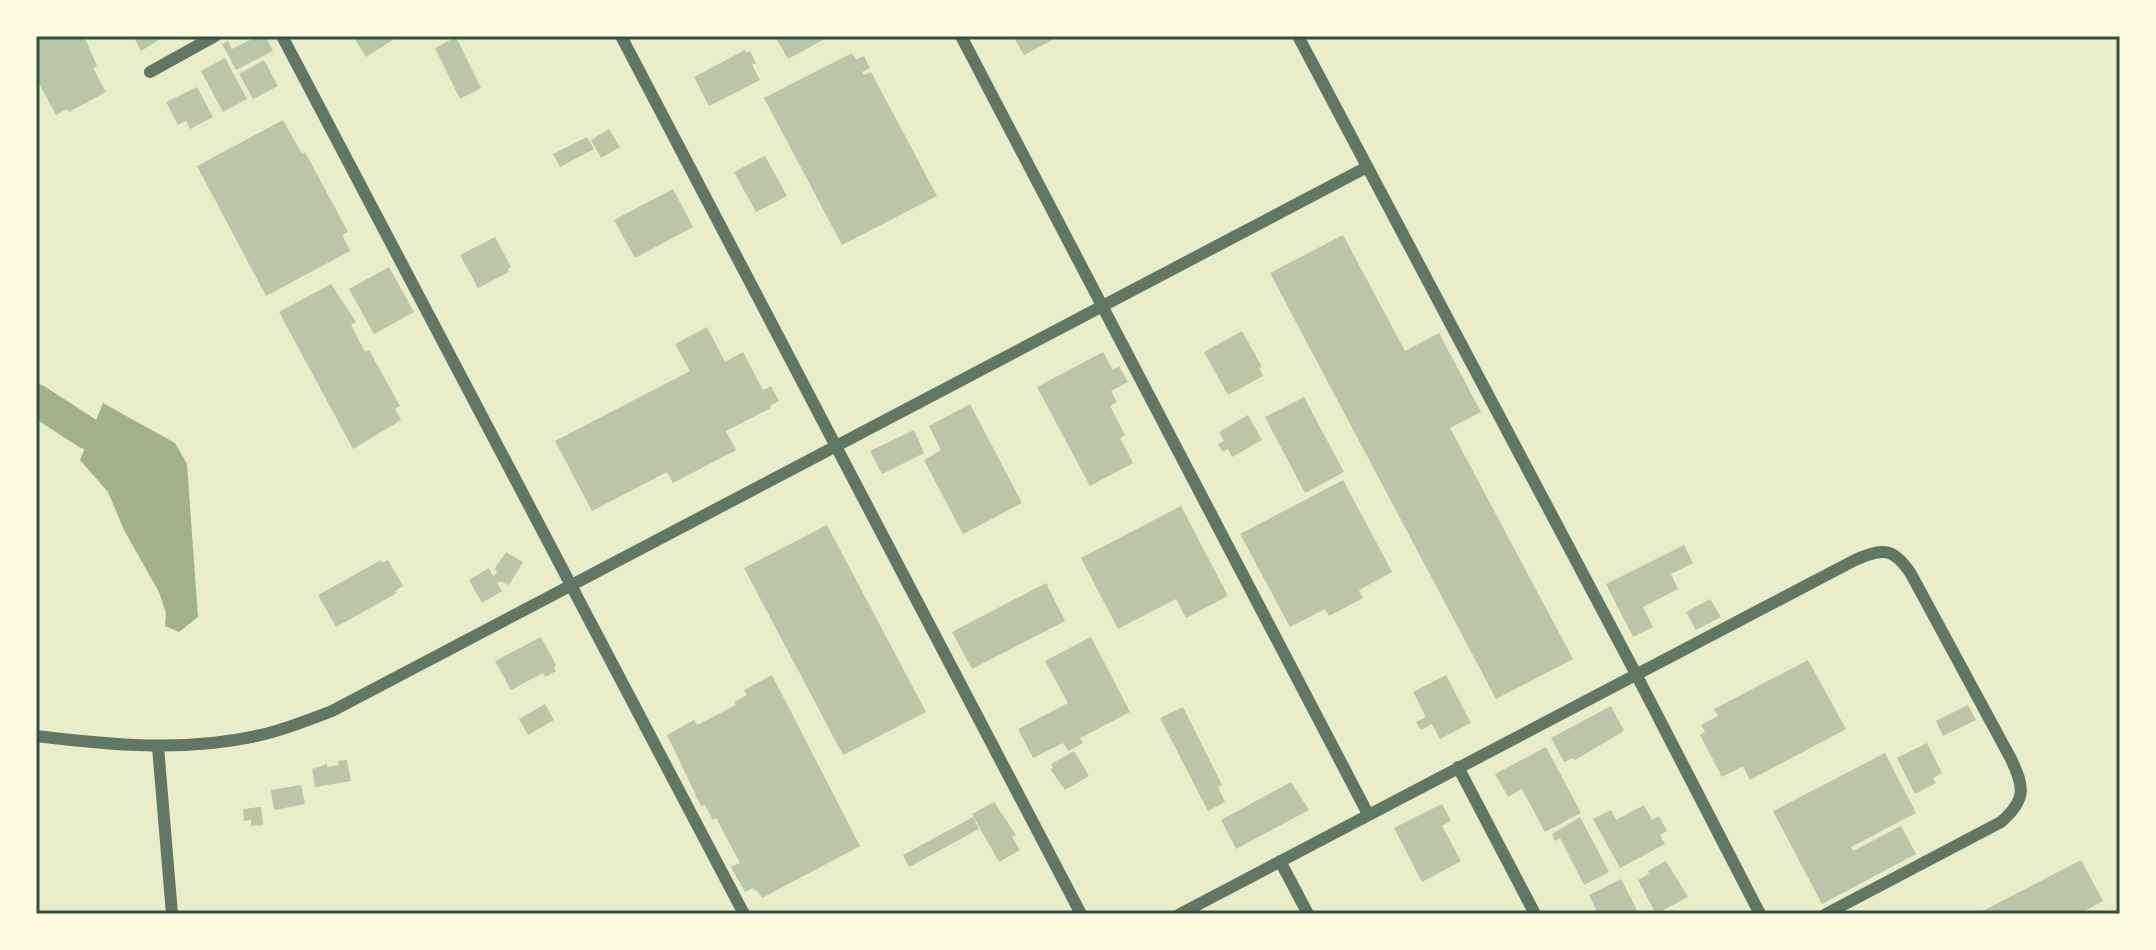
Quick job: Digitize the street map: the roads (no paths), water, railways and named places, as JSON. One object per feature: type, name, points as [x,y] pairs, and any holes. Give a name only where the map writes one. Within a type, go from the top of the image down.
[{"type":"street","points":[[150,72],[215,36]]},
{"type":"street","points":[[282,36],[744,914]]},
{"type":"street","points":[[621,36],[1081,914]]},
{"type":"street","points":[[961,36],[1368,814]]},
{"type":"street","points":[[1298,36],[1760,914]]},
{"type":"street","points":[[36,736],[105,745],[158,747],[211,744],[258,736],[332,711],[1367,167]]},
{"type":"street","points":[[1180,914],[1866,554],[1890,552],[1906,565],[2011,759],[2021,784],[2021,797],[2017,807],[2001,822],[1826,914]]},
{"type":"street","points":[[158,747],[172,914]]},
{"type":"street","points":[[1458,767],[1535,914]]},
{"type":"street","points":[[1280,861],[1308,914]]},
{"type":"waterway","points":[[36,400],[87,433]]}]
